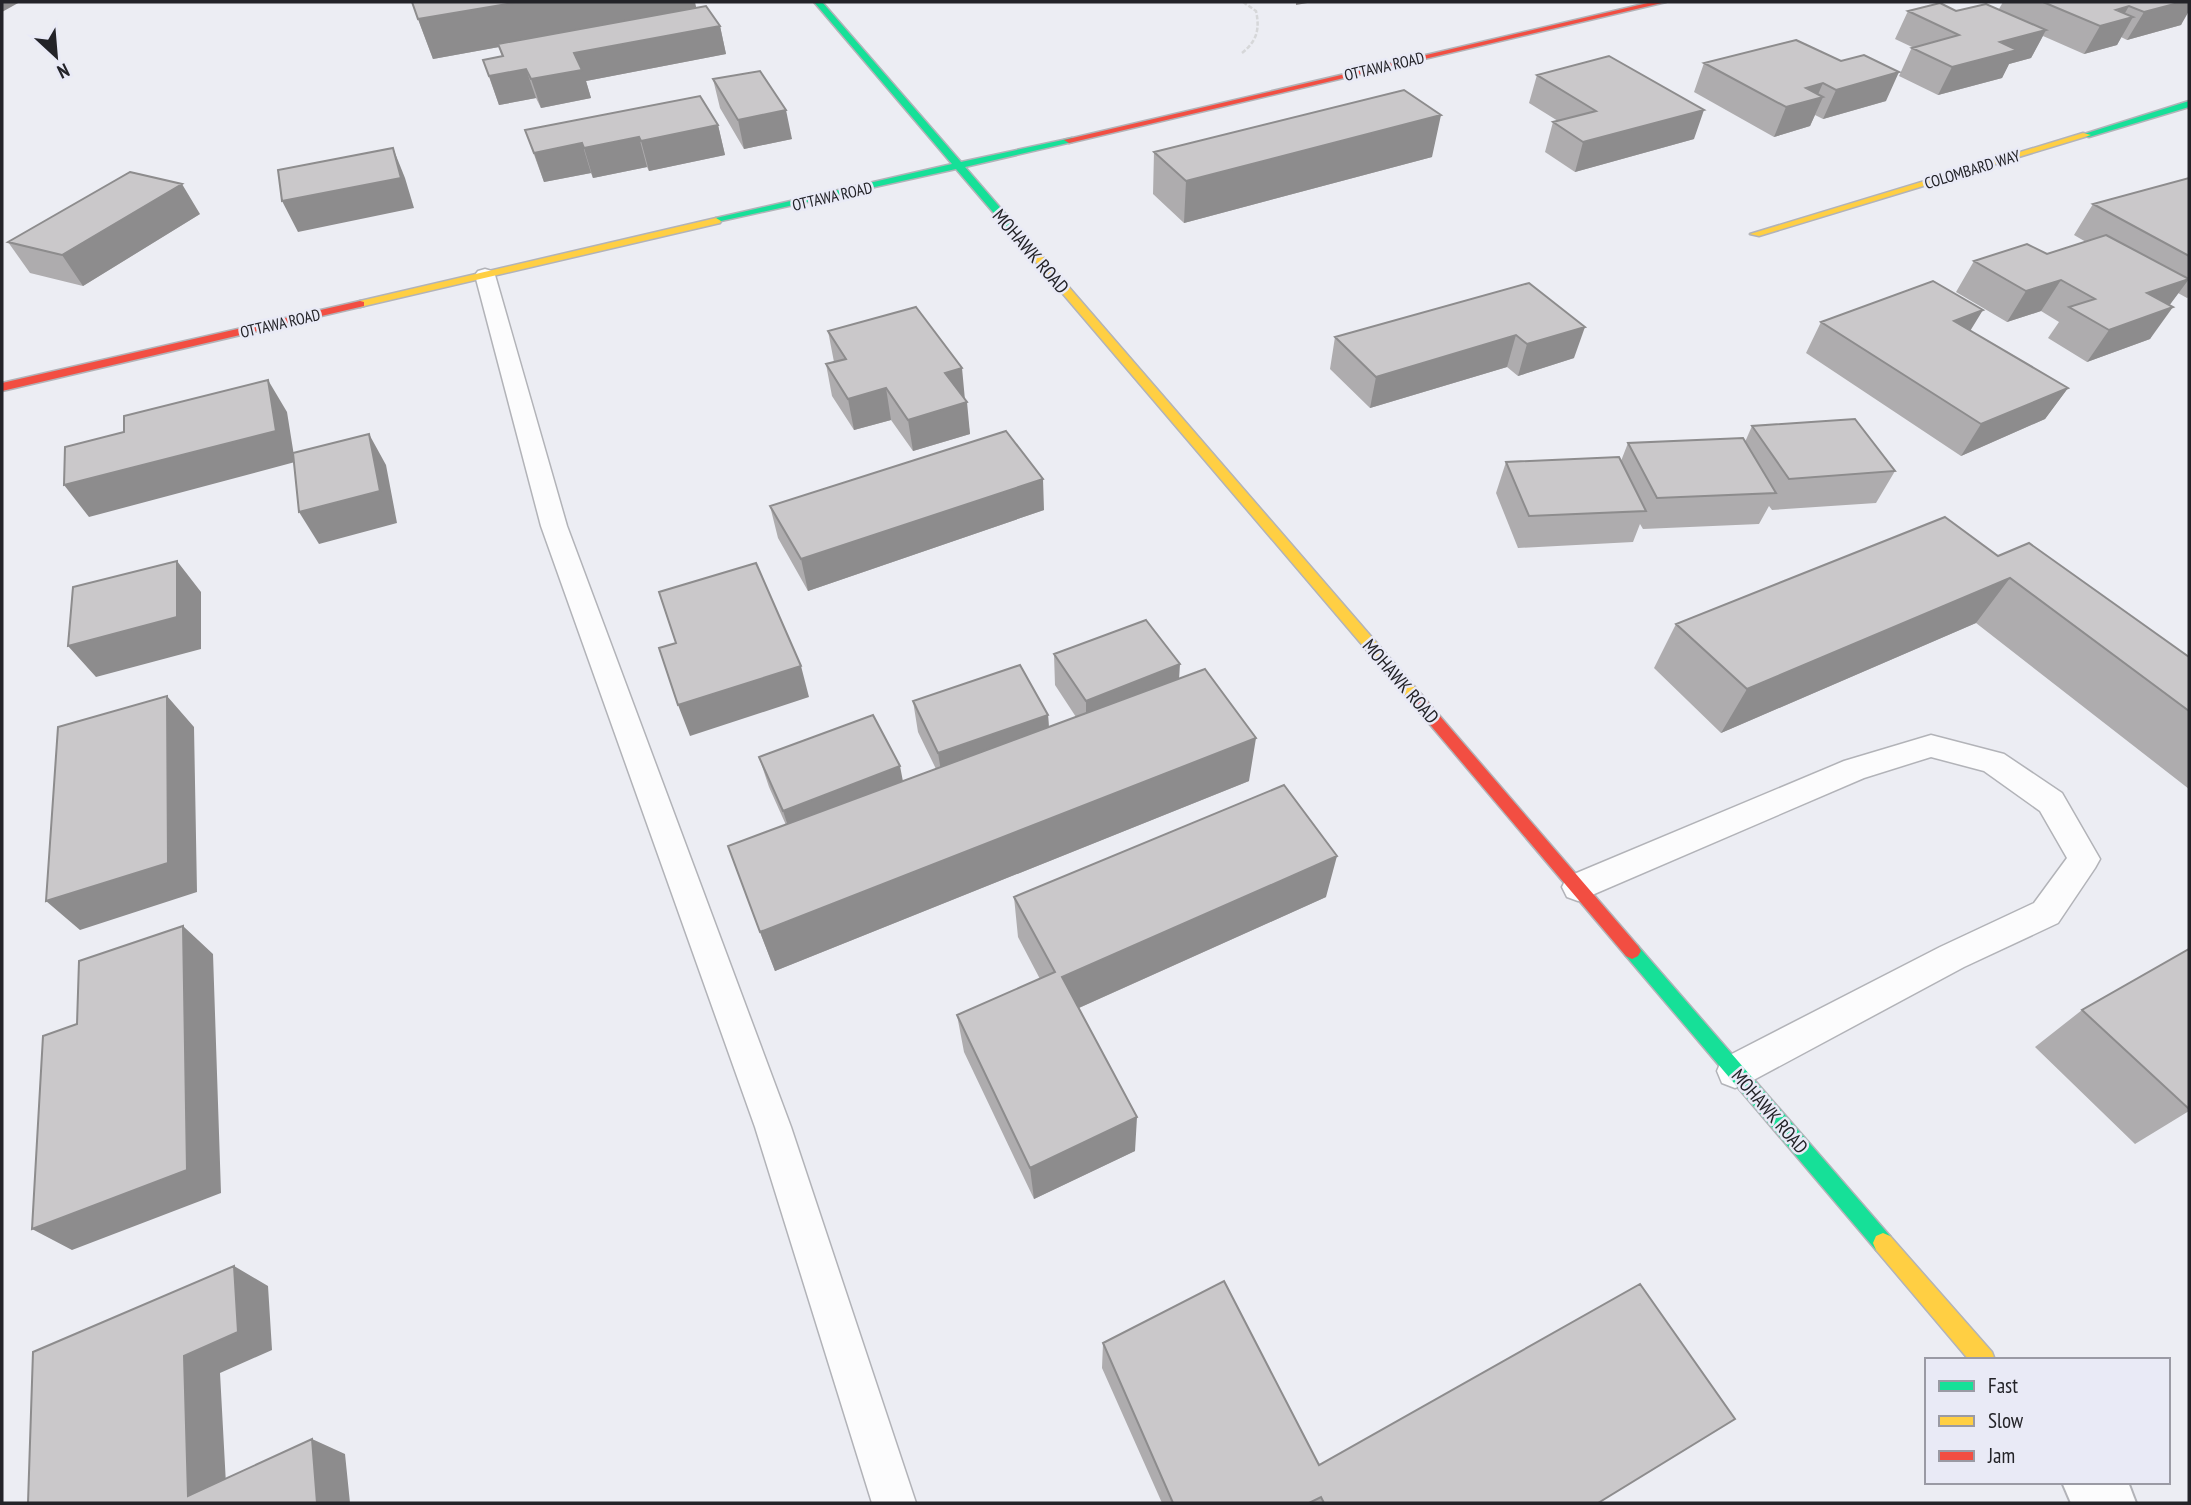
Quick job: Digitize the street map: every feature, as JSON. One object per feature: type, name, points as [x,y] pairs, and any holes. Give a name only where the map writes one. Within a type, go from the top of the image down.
[{"type":"street","name":"MOHAWK ROAD","points":[[818,2],[1982,1358]]},
{"type":"street","name":"OTTAWA ROAD","points":[[2,387],[1662,2]]},
{"type":"street","name":"COLOMBARD WAY","points":[[1755,234],[2189,104]]},
{"type":"street","points":[[2092,1484],[2108,1503]]},
{"type":"lane","points":[[485,275],[554,526],[773,1127],[894,1503]]},
{"type":"lane","points":[[1578,887],[1855,769],[1931,746],[1993,762],[2051,802],[2084,859],[2046,913],[1952,957],[1735,1070]]},
{"type":"path","points":[[1237,57],[1253,45],[1261,28],[1256,11],[1243,2]]},
{"type":"building","points":[[412,2],[519,2],[418,19]]},
{"type":"building","points":[[2043,2],[2182,2],[2144,12],[2129,6],[2116,10],[2133,17],[2100,26]]},
{"type":"building","points":[[1940,3],[1956,11],[1986,4],[2046,30],[2000,42],[2017,50],[1952,67],[1912,48],[1959,35],[1908,11]]},
{"type":"building","points":[[706,6],[720,26],[574,53],[582,70],[531,79],[526,69],[489,76],[483,60],[503,56],[498,44]]},
{"type":"building","points":[[1796,40],[1841,61],[1864,55],[1899,72],[1836,90],[1823,83],[1806,88],[1823,97],[1786,107],[1704,63]]},
{"type":"building","points":[[1609,56],[1704,110],[1583,142],[1553,122],[1596,111],[1537,75]]},
{"type":"building","points":[[760,71],[786,110],[738,120],[713,79]]},
{"type":"building","points":[[1404,90],[1441,115],[1186,181],[1154,152]]},
{"type":"building","points":[[700,96],[718,125],[641,141],[639,137],[584,148],[582,143],[534,153],[525,130]]},
{"type":"building","points":[[393,148],[401,178],[282,201],[278,170]]},
{"type":"building","points":[[130,172],[182,184],[62,255],[8,242]]},
{"type":"building","points":[[2189,178],[2189,256],[2093,204]]},
{"type":"building","points":[[2106,235],[2189,279],[2147,293],[2173,307],[2109,330],[2069,307],[2095,299],[2061,280],[2026,291],[1974,261],[2027,244],[2047,254]]},
{"type":"building","points":[[1933,281],[1983,310],[1954,321],[2068,388],[1981,424],[1821,322]]},
{"type":"building","points":[[1529,283],[1585,327],[1527,344],[1516,335],[1376,377],[1335,337]]},
{"type":"building","points":[[916,307],[962,368],[945,373],[967,402],[908,420],[886,388],[848,399],[826,364],[846,359],[828,331]]},
{"type":"building","points":[[268,380],[276,431],[64,485],[65,447],[124,432],[124,416]]},
{"type":"building","points":[[1855,419],[1895,471],[1789,479],[1752,426]]},
{"type":"building","points":[[1006,431],[1043,479],[801,559],[770,506]]},
{"type":"building","points":[[369,434],[380,491],[299,512],[293,453]]},
{"type":"building","points":[[1743,438],[1776,493],[1657,498],[1628,443]]},
{"type":"building","points":[[1619,457],[1646,511],[1529,516],[1506,462]]},
{"type":"building","points":[[1945,517],[1998,556],[2029,543],[2189,657],[2189,711],[2010,578],[1747,689],[1676,624]]},
{"type":"building","points":[[177,561],[177,617],[68,646],[73,587]]},
{"type":"building","points":[[756,563],[801,666],[678,705],[659,648],[676,643],[659,592]]},
{"type":"building","points":[[1146,620],[1180,664],[1086,701],[1054,654]]},
{"type":"building","points":[[1020,665],[1048,715],[938,753],[913,701]]},
{"type":"building","points":[[1205,669],[1256,738],[760,932],[728,846]]},
{"type":"building","points":[[167,696],[168,863],[46,901],[58,727]]},
{"type":"building","points":[[873,715],[900,766],[783,811],[759,757]]},
{"type":"building","points":[[1284,785],[1337,856],[1062,977],[1137,1117],[1030,1168],[957,1015],[1055,972],[1014,897]]},
{"type":"building","points":[[183,926],[187,1170],[32,1229],[43,1036],[77,1024],[79,961]]},
{"type":"building","points":[[2189,949],[2189,1109],[2082,1010]]},
{"type":"building","points":[[234,1266],[238,1332],[184,1356],[188,1496],[312,1439],[317,1503],[28,1503],[33,1352]]},
{"type":"building","points":[[1224,1281],[1319,1465],[1640,1284],[1735,1419],[1598,1503],[1324,1503],[1321,1497],[1309,1503],[1173,1503],[1103,1343]]},
{"type":"traffic: fast","points":[[818,2],[1038,258]]},
{"type":"traffic: fast","points":[[2086,135],[2189,104]]},
{"type":"traffic: fast","points":[[716,221],[1069,140]]},
{"type":"traffic: fast","points":[[1632,951],[1883,1243]]},
{"type":"traffic: slow","points":[[1755,234],[2086,135]]},
{"type":"traffic: slow","points":[[360,304],[716,221]]},
{"type":"traffic: slow","points":[[1038,258],[1415,697]]},
{"type":"traffic: slow","points":[[1883,1243],[1982,1358]]},
{"type":"traffic: jam","points":[[1069,140],[1662,2]]},
{"type":"traffic: jam","points":[[2,387],[360,304]]},
{"type":"traffic: jam","points":[[1415,697],[1632,951]]}]
